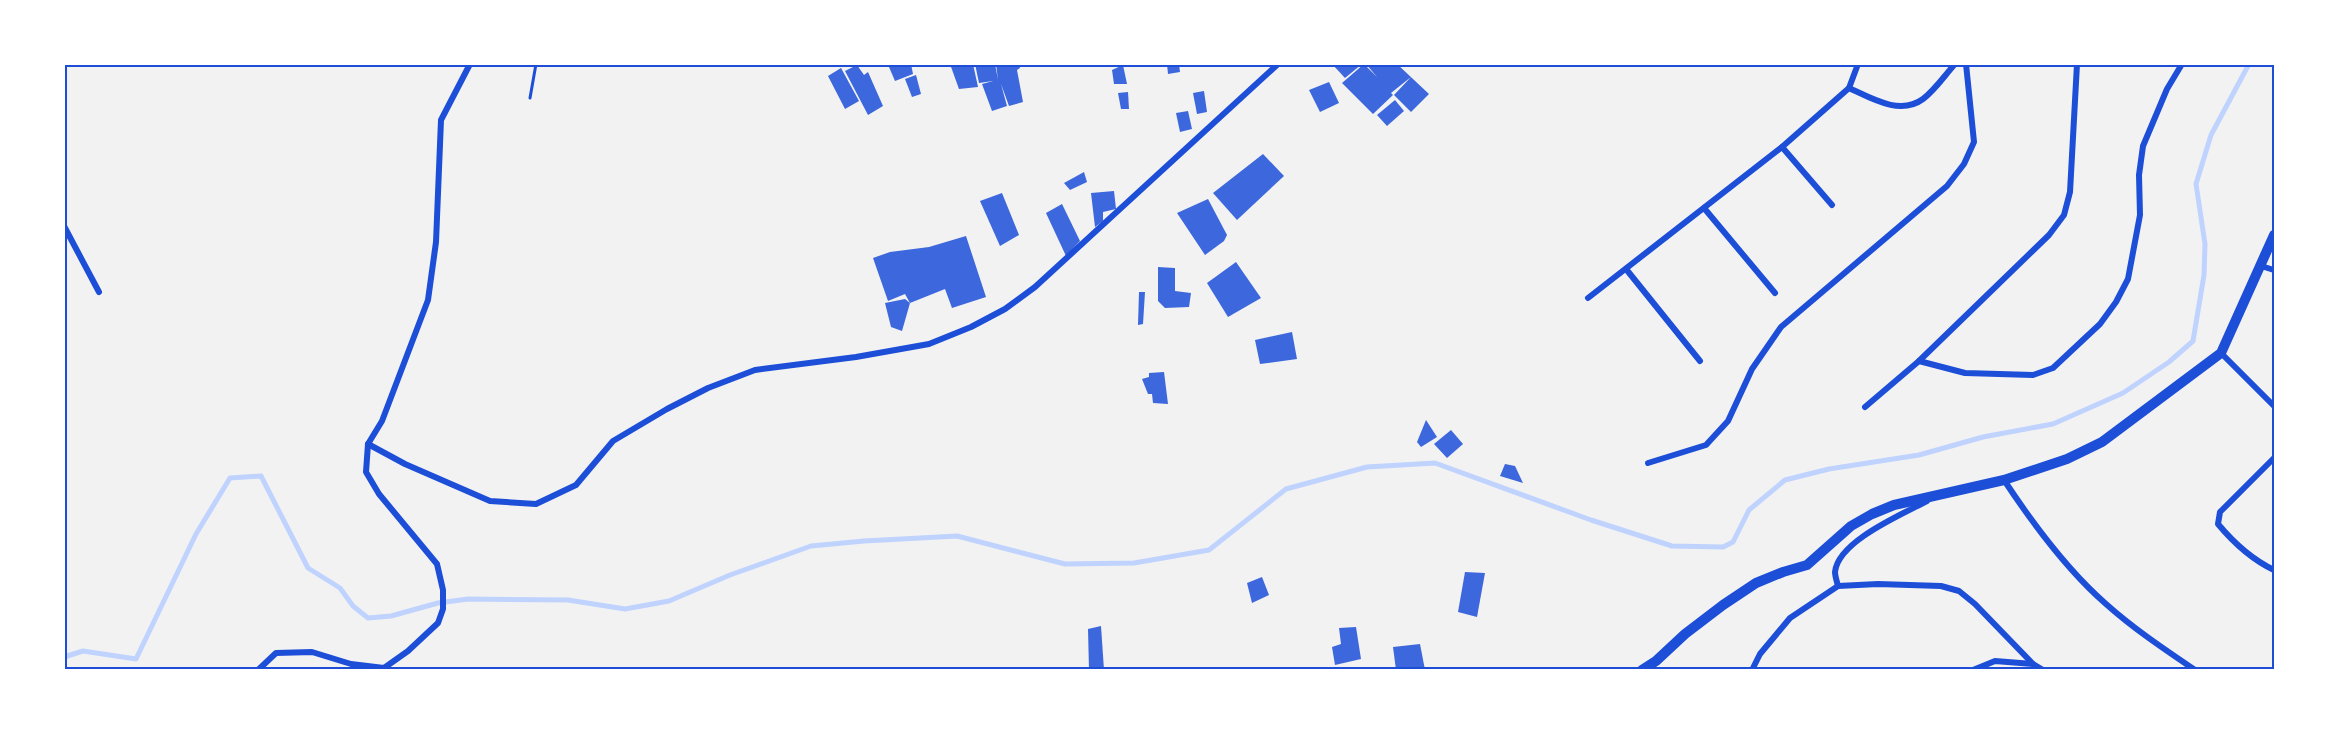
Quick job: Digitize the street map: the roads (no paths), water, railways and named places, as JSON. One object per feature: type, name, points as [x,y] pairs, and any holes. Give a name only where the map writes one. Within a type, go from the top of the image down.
[{"type":"street","points":[[258,669],[276,653],[312,652],[351,664],[384,668],[408,651],[438,623],[443,609],[443,590],[437,564],[379,494],[366,471],[368,444],[382,421],[428,300],[436,242],[441,120],[470,64]]},
{"type":"street","points":[[368,444],[405,464],[490,501],[536,504],[576,485],[613,441],[708,388],[755,370],[856,357],[929,344],[971,327],[1005,309],[1035,287],[1278,64]]},
{"type":"street","points":[[1588,298],[1782,147],[1849,88],[1858,64]]},
{"type":"street","points":[[1849,88],[1884,104],[1906,106],[1923,100],[1955,64]]},
{"type":"street","points":[[1648,462],[1706,445],[1728,421],[1752,369],[1781,327],[1947,186],[1964,164],[1974,142],[1966,64]]},
{"type":"street","points":[[1865,407],[1919,361],[2049,235],[2064,215],[2070,192],[2077,64]]},
{"type":"street","points":[[1919,361],[1965,373],[2032,375],[2053,368],[2100,324],[2116,302],[2128,279],[2140,215],[2139,175],[2143,146],[2167,88],[2182,64]]},
{"type":"street","points":[[1782,147],[1832,205]]},
{"type":"street","points":[[1704,208],[1775,293]]},
{"type":"street","points":[[64,226],[99,292]]},
{"type":"street","points":[[1641,669],[1656,661],[1685,634],[1723,605],[1756,583],[1807,565],[1851,526],[1865,518],[1894,505],[2004,480],[2067,459],[2102,442],[2221,353],[2274,235]]},
{"type":"street","points":[[2261,266],[2274,270]]},
{"type":"street","points":[[1626,269],[1700,361]]},
{"type":"street","points":[[2221,353],[2274,406]]},
{"type":"street","points":[[2274,458],[2220,512],[2218,524],[2227,535],[2263,565],[2274,570]]},
{"type":"street","points":[[2004,480],[2032,521],[2104,603],[2152,642],[2195,669]]},
{"type":"street","points":[[1838,586],[1835,571],[1844,554],[1855,541],[1935,496]]},
{"type":"street","points":[[1752,669],[1760,654],[1790,618],[1838,586],[1878,585],[1941,586],[1959,591],[1976,604],[2033,664],[2043,669]]},
{"type":"street","points":[[1973,669],[1995,661],[2033,664]]},
{"type":"waterway","points":[[64,657],[83,651],[136,659],[196,534],[230,478],[261,476],[308,568],[340,588],[353,606],[368,618],[391,616],[438,603],[468,599],[568,600],[625,609],[669,601],[730,575],[811,546],[864,541],[957,536],[1065,564],[1134,563],[1209,550],[1286,489],[1367,467],[1435,463],[1591,520],[1672,546],[1723,547],[1733,542],[1749,510],[1785,480],[1829,469],[1919,455],[1983,437],[2053,424],[2123,393],[2169,362],[2193,341],[2204,275],[2205,244],[2196,184],[2211,135],[2249,64]]}]
